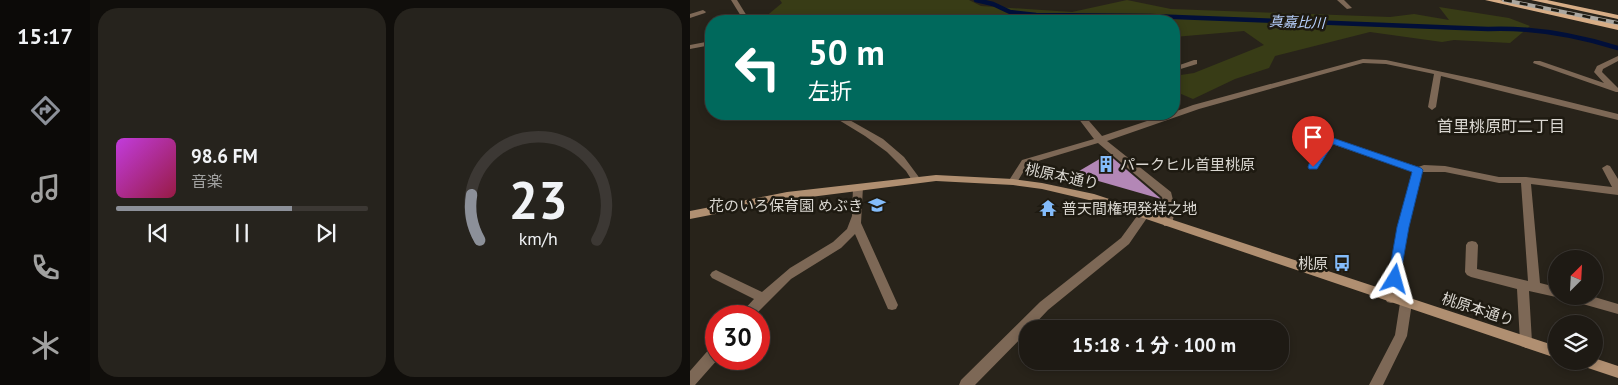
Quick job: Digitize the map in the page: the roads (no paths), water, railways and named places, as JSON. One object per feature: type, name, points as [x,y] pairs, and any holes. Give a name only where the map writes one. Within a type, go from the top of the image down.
[{"type":"main road","points":[[1489,0],[1618,27]]},
{"type":"main road","points":[[1535,0],[1618,17]]},
{"type":"main road","name":"桃原本通り","points":[[690,215],[787,196],[916,180],[957,178],[1013,182],[1068,191],[1168,222],[1548,349]]},
{"type":"main road","points":[[1603,367],[1618,372]]},
{"type":"street","points":[[734,0],[744,15]]},
{"type":"street","points":[[1340,0],[1349,8]]},
{"type":"street","points":[[690,16],[703,12]]},
{"type":"street","points":[[690,47],[705,44]]},
{"type":"street","points":[[1617,91],[1598,72],[1600,68],[1618,58]]},
{"type":"street","points":[[1180,67],[1194,62]]},
{"type":"street","points":[[1180,112],[1280,86],[1356,62],[1386,62],[1514,90],[1618,117]]},
{"type":"street","points":[[1537,63],[1617,91]]},
{"type":"street","points":[[1432,107],[1438,73]]},
{"type":"street","points":[[844,120],[864,131],[906,163],[916,180]]},
{"type":"street","points":[[1084,120],[1100,140],[1167,195],[1170,208],[1168,222]]},
{"type":"street","points":[[1013,182],[1025,162],[1100,140],[1158,120]]},
{"type":"street","points":[[1313,167],[1330,140],[1418,170]]},
{"type":"street","points":[[1391,298],[1403,227],[1418,170],[1423,167],[1454,170],[1500,180],[1526,180],[1618,190]]},
{"type":"street","points":[[1607,168],[1618,190]]},
{"type":"street","points":[[1526,180],[1529,286],[1526,342]]},
{"type":"street","points":[[858,187],[856,224],[892,305]]},
{"type":"street","points":[[966,385],[1044,306],[1125,240],[1144,215]]},
{"type":"street","points":[[756,305],[794,271],[842,241],[856,224]]},
{"type":"street","points":[[1472,245],[1471,272],[1548,290]]},
{"type":"street","points":[[716,275],[763,298]]},
{"type":"street","points":[[1376,385],[1400,336],[1406,303]]},
{"type":"street","points":[[1603,305],[1618,309]]},
{"type":"street","points":[[690,380],[705,363]]},
{"type":"waterway","name":"真嘉比川","points":[[976,0],[993,4],[1010,12],[1036,15]]},
{"type":"waterway","name":"真嘉比川","points":[[1180,17],[1521,29],[1586,39],[1618,48]]},
{"type":"railway","points":[[1504,0],[1618,23]]},
{"type":"place","name":"パークヒル首里桃原","points":[[1106,164]]},
{"type":"place","name":"花のいろ保育園 めぶき","points":[[877,205]]},
{"type":"place","name":"普天間権現発祥之地","points":[[1048,208]]},
{"type":"place","name":"桃原","points":[[1342,263]]},
{"type":"district","name":"首里桃原町二丁目","points":[[1501,126]]}]
